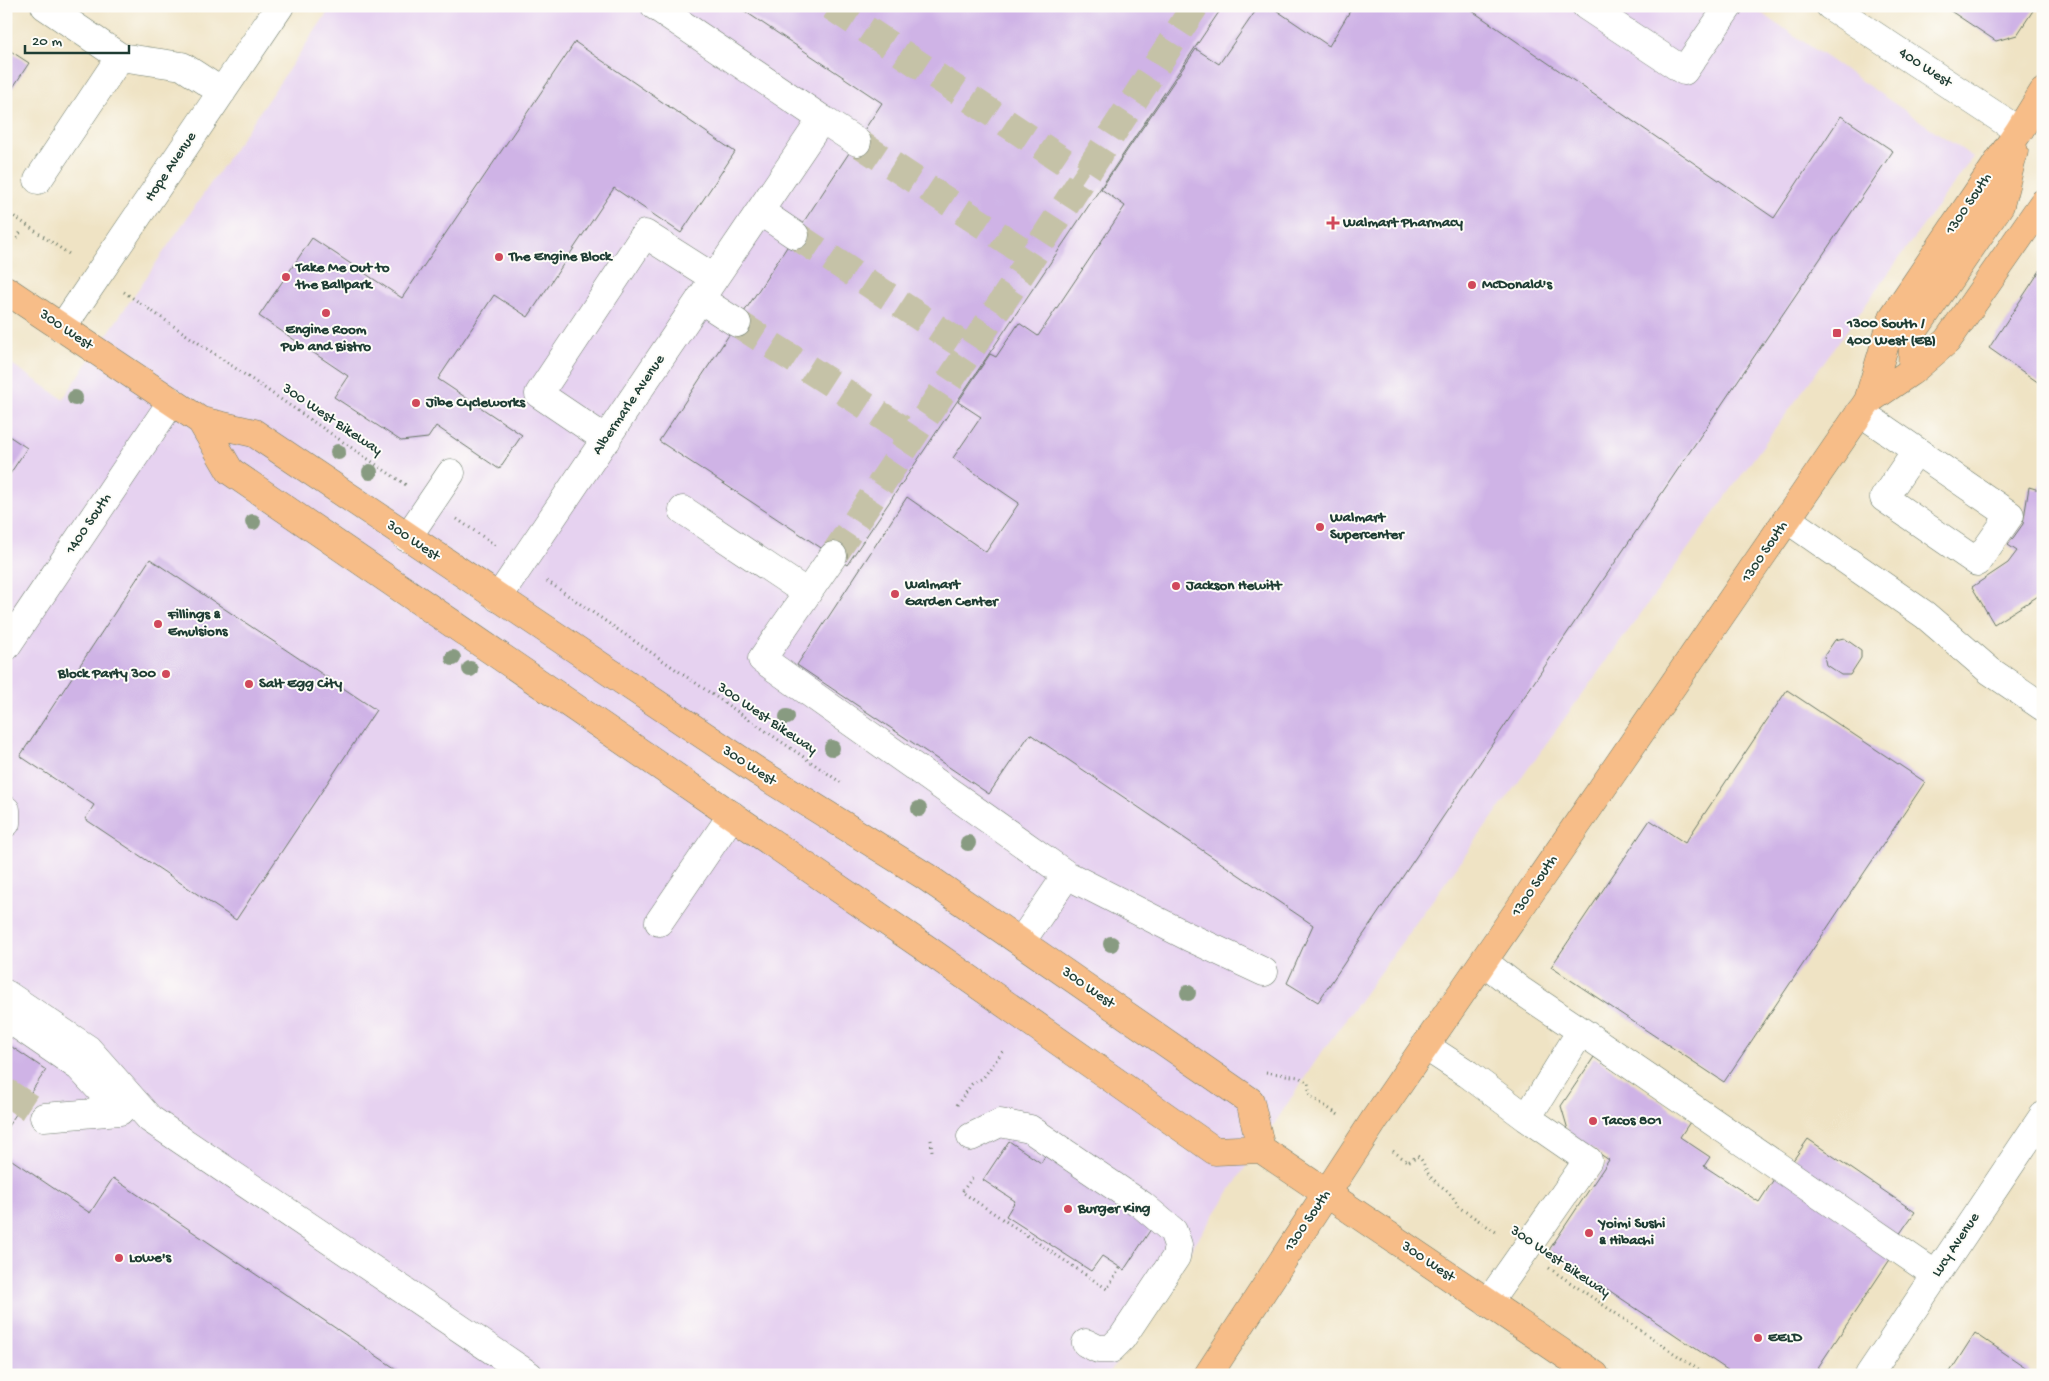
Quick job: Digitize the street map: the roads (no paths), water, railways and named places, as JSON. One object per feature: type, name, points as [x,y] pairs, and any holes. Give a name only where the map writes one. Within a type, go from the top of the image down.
[{"type":"main road","name":"1300 South","points":[[1208,1375],[1425,1046],[1864,406],[1892,317],[2019,131],[2043,92]]},
{"type":"main road","points":[[1912,371],[1913,332],[2000,205],[2019,131]]},
{"type":"main road","name":"1300 South","points":[[1864,406],[1912,371],[1947,341],[2043,202]]},
{"type":"main road","name":"300 West","points":[[6,290],[201,421],[254,433],[407,538],[756,771],[925,876],[1250,1101],[1261,1149]]},
{"type":"main road","name":"300 West","points":[[201,421],[230,471],[732,815],[1215,1151],[1261,1149],[1595,1375]]},
{"type":"street","points":[[45,6],[120,58],[182,66],[222,92]]},
{"type":"street","name":"Hope Avenue","points":[[62,328],[280,6]]},
{"type":"street","points":[[655,6],[857,142]]},
{"type":"street","points":[[1586,6],[1684,71],[1728,6]]},
{"type":"street","name":"400 West","points":[[1830,6],[2019,131]]},
{"type":"street","points":[[38,180],[120,58]]},
{"type":"street","name":"Albermarle Avenue","points":[[498,598],[707,288],[761,212],[822,119]]},
{"type":"street","points":[[761,212],[795,235]]},
{"type":"street","points":[[606,440],[539,394],[645,234],[707,288],[737,322]]},
{"type":"street","name":"1400 South","points":[[6,647],[172,401]]},
{"type":"street","points":[[1864,406],[1916,451]]},
{"type":"street","points":[[407,538],[451,473]]},
{"type":"street","points":[[683,510],[807,593]]},
{"type":"street","points":[[1788,519],[1925,615],[1990,671],[2043,707]]},
{"type":"street","points":[[833,556],[762,659],[1067,875],[1189,937],[1264,972]]},
{"type":"street","points":[[6,810],[6,823]]},
{"type":"street","points":[[659,922],[732,815]]},
{"type":"street","points":[[1021,942],[1067,875]]},
{"type":"street","points":[[1484,962],[1520,990],[1936,1276]]},
{"type":"street","points":[[6,994],[84,1058],[146,1127]]},
{"type":"street","points":[[6,1018],[84,1058],[120,1110],[470,1346],[529,1375]]},
{"type":"street","points":[[1527,1118],[1581,1031]]},
{"type":"street","points":[[1425,1046],[1468,1074],[1588,1160],[1533,1242],[1524,1251],[1488,1303]]},
{"type":"street","points":[[44,1117],[120,1110]]},
{"type":"street","name":"Lucy Avenue","points":[[1870,1375],[2043,1116]]},
{"type":"street","points":[[970,1137],[1000,1123],[1030,1129],[1142,1205],[1172,1231],[1178,1245],[1176,1257],[1122,1338],[1111,1349],[1098,1348],[1086,1343]]},
{"type":"street","points":[[470,1346],[496,1375]]},
{"type":"tunnel","points":[[831,6],[1086,176]]},
{"type":"tunnel","points":[[833,556],[1032,257],[1195,6]]},
{"type":"tunnel","points":[[857,142],[1032,257]]},
{"type":"tunnel","points":[[795,235],[970,350]]},
{"type":"tunnel","points":[[737,323],[913,436]]},
{"type":"tunnel","points":[[6,1092],[44,1117]]},
{"type":"place","name":"Walmart Pharmacy","points":[[1333,223]]},
{"type":"place","name":"The Engine Block","points":[[499,257]]},
{"type":"place","name":"Take Me Out to the Ballpark","points":[[286,277]]},
{"type":"place","name":"McDonald's","points":[[1472,285]]},
{"type":"place","name":"Engine Room Pub and Bistro","points":[[326,313]]},
{"type":"place","name":"1300 South / 400 West (EB)","points":[[1837,333]]},
{"type":"place","name":"Jibe Cycleworks","points":[[416,403]]},
{"type":"place","name":"Walmart Supercenter","points":[[1320,527]]},
{"type":"place","name":"Jackson Hewitt","points":[[1176,586]]},
{"type":"place","name":"Walmart Garden Center","points":[[895,594]]},
{"type":"place","name":"Fillings & Emulsions","points":[[158,624]]},
{"type":"place","name":"Block Party 300","points":[[166,674]]},
{"type":"place","name":"Salt Egg City","points":[[249,684]]},
{"type":"place","name":"Tacos 801","points":[[1593,1121]]},
{"type":"place","name":"Burger King","points":[[1068,1209]]},
{"type":"place","name":"Yoimi Sushi & Hibachi","points":[[1589,1233]]},
{"type":"place","name":"Lowe's","points":[[119,1258]]},
{"type":"place","name":"EELD","points":[[1758,1338]]}]
